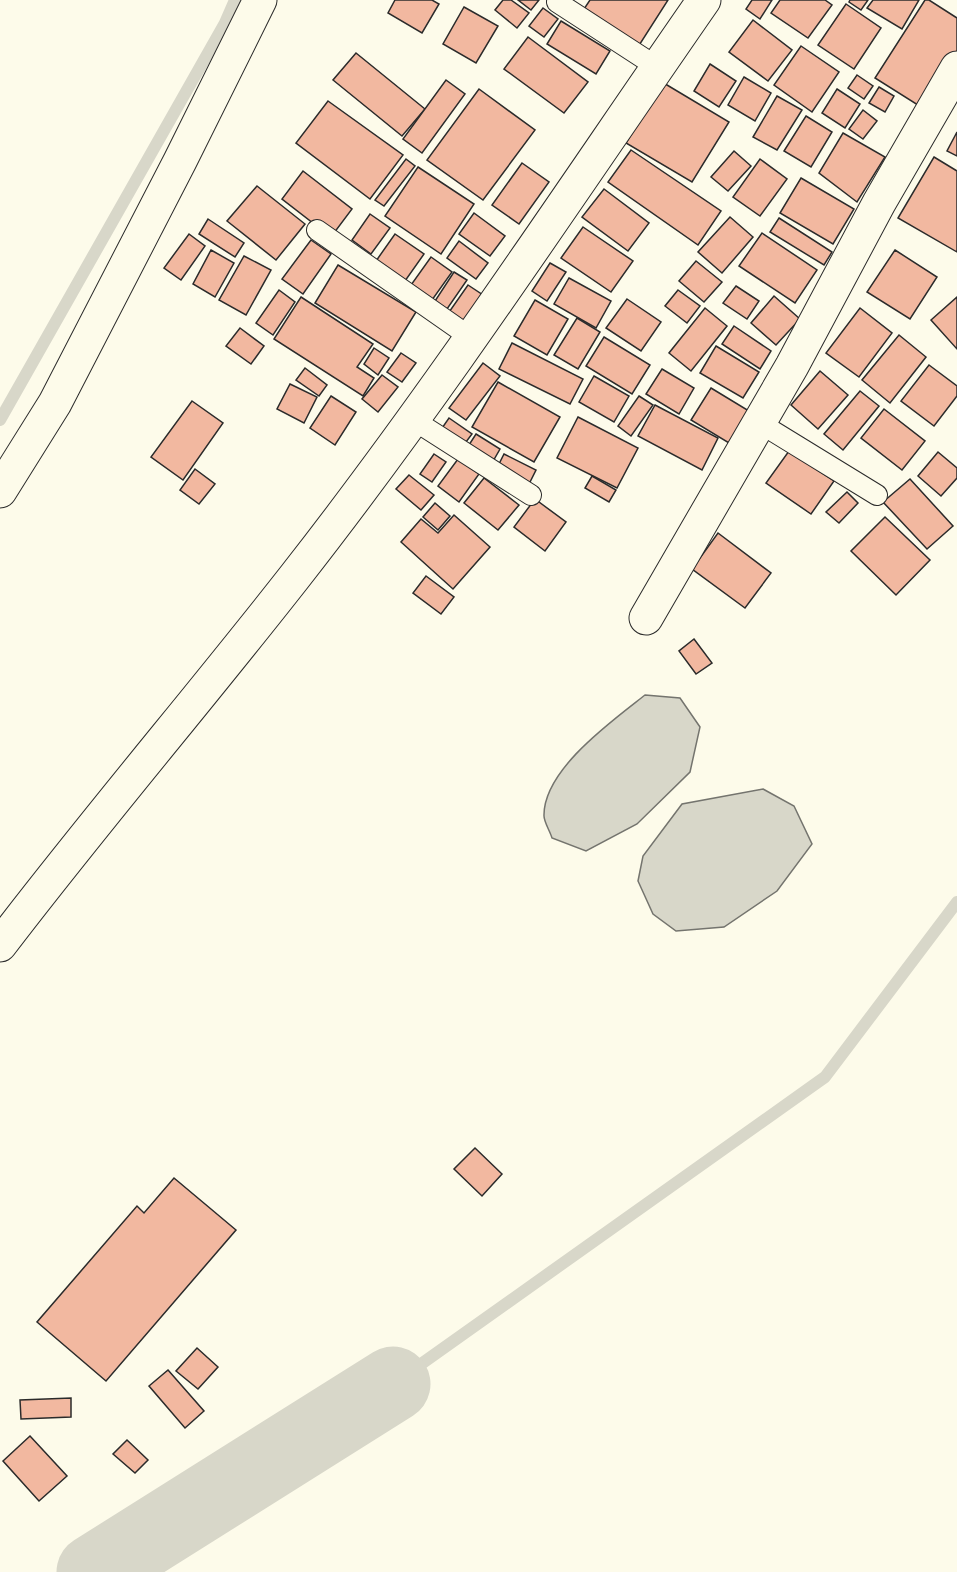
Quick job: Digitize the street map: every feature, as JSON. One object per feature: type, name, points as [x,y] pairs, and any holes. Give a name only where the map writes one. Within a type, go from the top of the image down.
[{"type":"street","points":[[0,491],[55,402],[180,161],[260,0]]},
{"type":"street","points":[[0,945],[297,574],[412,419],[555,217],[704,0]]},
{"type":"street","points":[[646,618],[792,366],[879,203],[957,68]]},
{"type":"lane","points":[[557,2],[657,67]]},
{"type":"lane","points":[[317,230],[470,337]]},
{"type":"lane","points":[[412,419],[531,495]]},
{"type":"lane","points":[[758,422],[877,495]]},
{"type":"shaded area","points":[[645,695],[680,698],[700,727],[690,772],[637,824],[586,851],[552,838],[544,816],[547,799],[555,781],[582,748]]},
{"type":"shaded area","points":[[763,789],[794,806],[812,844],[777,891],[724,927],[676,931],[653,914],[638,881],[643,856],[682,804]]},
{"type":"building","points":[[395,0],[432,0],[439,4],[422,33],[388,13]]},
{"type":"building","points":[[503,0],[511,0],[529,13],[517,28],[495,10]]},
{"type":"building","points":[[518,0],[539,0],[531,10]]},
{"type":"building","points":[[590,0],[668,0],[638,47],[582,12]]},
{"type":"building","points":[[752,0],[772,0],[760,19],[746,9]]},
{"type":"building","points":[[780,0],[825,0],[832,5],[808,38],[771,13]]},
{"type":"building","points":[[850,0],[868,0],[861,10],[849,2]]},
{"type":"building","points":[[873,0],[919,0],[902,29],[867,8]]},
{"type":"building","points":[[925,0],[929,0],[957,18],[957,52],[921,107],[875,78]]},
{"type":"building","points":[[846,4],[881,28],[854,69],[818,45]]},
{"type":"building","points":[[464,7],[498,26],[476,63],[443,44]]},
{"type":"building","points":[[543,8],[558,19],[544,37],[529,26]]},
{"type":"building","points":[[753,20],[792,50],[768,81],[729,52]]},
{"type":"building","points":[[561,21],[610,51],[596,74],[547,44]]},
{"type":"building","points":[[528,37],[588,82],[564,113],[504,69]]},
{"type":"building","points":[[801,46],[839,72],[812,112],[774,85]]},
{"type":"building","points":[[356,53],[425,109],[402,136],[333,80]]},
{"type":"building","points":[[710,64],[736,81],[719,107],[694,91]]},
{"type":"building","points":[[857,75],[873,86],[864,99],[848,88]]},
{"type":"building","points":[[744,77],[771,93],[755,121],[728,105]]},
{"type":"building","points":[[446,80],[465,94],[422,153],[403,139]]},
{"type":"building","points":[[662,82],[729,122],[692,182],[626,143]]},
{"type":"building","points":[[879,87],[894,96],[885,112],[869,103]]},
{"type":"building","points":[[479,89],[535,130],[483,200],[427,160]]},
{"type":"building","points":[[837,89],[860,104],[845,128],[822,113]]},
{"type":"building","points":[[777,96],[802,110],[777,150],[753,137]]},
{"type":"building","points":[[328,101],[403,155],[370,199],[296,143]]},
{"type":"building","points":[[863,110],[877,121],[863,139],[849,129]]},
{"type":"building","points":[[806,116],[832,132],[811,167],[784,151]]},
{"type":"building","points":[[957,132],[957,156],[947,151]]},
{"type":"building","points":[[843,133],[885,157],[857,202],[819,173]]},
{"type":"building","points":[[631,150],[721,211],[698,245],[608,182]]},
{"type":"building","points":[[734,151],[751,166],[728,191],[711,177]]},
{"type":"building","points":[[934,157],[957,171],[957,252],[898,218]]},
{"type":"building","points":[[406,159],[415,166],[384,206],[375,200]]},
{"type":"building","points":[[760,159],[787,179],[760,216],[733,197]]},
{"type":"building","points":[[522,163],[549,182],[519,224],[492,205]]},
{"type":"building","points":[[418,167],[474,204],[441,254],[385,216]]},
{"type":"building","points":[[303,171],[352,209],[331,237],[282,199]]},
{"type":"building","points":[[801,178],[854,209],[833,244],[780,213]]},
{"type":"building","points":[[257,186],[305,224],[276,260],[227,221]]},
{"type":"building","points":[[604,189],[649,223],[628,251],[582,217]]},
{"type":"building","points":[[474,213],[505,236],[490,256],[459,234]]},
{"type":"building","points":[[370,214],[390,228],[371,254],[352,240]]},
{"type":"building","points":[[730,217],[753,237],[722,273],[698,252]]},
{"type":"building","points":[[779,218],[832,252],[824,265],[770,232]]},
{"type":"building","points":[[208,219],[244,243],[235,257],[199,234]]},
{"type":"building","points":[[583,227],[633,261],[611,292],[561,258]]},
{"type":"building","points":[[762,233],[817,270],[795,303],[739,266]]},
{"type":"building","points":[[189,234],[205,246],[181,280],[164,268]]},
{"type":"building","points":[[395,234],[424,254],[405,281],[376,261]]},
{"type":"building","points":[[311,240],[331,254],[303,294],[282,279]]},
{"type":"building","points":[[459,241],[488,263],[476,279],[447,258]]},
{"type":"building","points":[[211,250],[234,263],[215,297],[193,284]]},
{"type":"building","points":[[895,250],[937,277],[910,319],[867,292]]},
{"type":"building","points":[[244,256],[271,270],[246,315],[219,300]]},
{"type":"building","points":[[431,257],[452,272],[432,300],[411,285]]},
{"type":"building","points":[[696,261],[722,282],[704,302],[679,281]]},
{"type":"building","points":[[550,263],[566,272],[547,301],[532,291]]},
{"type":"building","points":[[338,265],[416,312],[392,351],[315,303]]},
{"type":"building","points":[[454,272],[467,280],[447,309],[435,301]]},
{"type":"building","points":[[569,278],[611,301],[596,328],[554,304]]},
{"type":"building","points":[[468,285],[486,297],[464,326],[447,315]]},
{"type":"building","points":[[736,286],[759,301],[747,319],[723,303]]},
{"type":"building","points":[[279,290],[295,302],[273,335],[256,323]]},
{"type":"building","points":[[678,290],[700,306],[687,323],[665,306]]},
{"type":"building","points":[[774,296],[800,319],[776,345],[751,323]]},
{"type":"building","points":[[301,297],[373,344],[357,367],[374,378],[363,396],[274,339]]},
{"type":"building","points":[[957,297],[957,349],[931,320]]},
{"type":"building","points":[[627,299],[661,322],[641,351],[606,328]]},
{"type":"building","points":[[535,300],[568,319],[547,355],[514,336]]},
{"type":"building","points":[[705,308],[727,326],[691,371],[669,353]]},
{"type":"building","points":[[860,308],[892,333],[859,377],[826,353]]},
{"type":"building","points":[[577,318],[600,332],[578,369],[554,355]]},
{"type":"building","points":[[734,326],[771,351],[760,369],[722,344]]},
{"type":"building","points":[[240,328],[264,346],[251,364],[226,346]]},
{"type":"building","points":[[899,335],[926,357],[890,403],[862,380]]},
{"type":"building","points":[[604,337],[650,365],[632,394],[586,366]]},
{"type":"building","points":[[512,343],[583,379],[570,404],[499,369]]},
{"type":"building","points":[[716,346],[759,372],[743,398],[700,373]]},
{"type":"building","points":[[374,348],[389,358],[378,375],[364,364]]},
{"type":"building","points":[[401,353],[416,363],[402,382],[387,372]]},
{"type":"building","points":[[483,363],[500,376],[466,420],[449,408]]},
{"type":"building","points":[[929,365],[957,386],[957,396],[934,426],[901,401]]},
{"type":"building","points":[[305,368],[327,385],[319,396],[296,380]]},
{"type":"building","points":[[662,369],[694,388],[679,414],[646,394]]},
{"type":"building","points":[[820,371],[848,395],[818,429],[791,405]]},
{"type":"building","points":[[382,375],[398,387],[378,412],[362,399]]},
{"type":"building","points":[[594,376],[629,396],[614,422],[579,402]]},
{"type":"building","points":[[498,382],[560,417],[534,462],[472,427]]},
{"type":"building","points":[[290,384],[317,397],[304,423],[277,409]]},
{"type":"building","points":[[711,388],[749,411],[729,443],[691,420]]},
{"type":"building","points":[[860,391],[879,406],[843,450],[824,434]]},
{"type":"building","points":[[331,396],[356,412],[335,445],[310,428]]},
{"type":"building","points":[[639,396],[653,405],[631,436],[618,426]]},
{"type":"building","points":[[192,401],[223,423],[183,480],[151,457]]},
{"type":"building","points":[[655,405],[718,438],[702,470],[638,436]]},
{"type":"building","points":[[884,409],[925,441],[902,470],[861,438]]},
{"type":"building","points":[[578,417],[638,448],[617,488],[557,458]]},
{"type":"building","points":[[449,418],[472,434],[463,446],[440,431]]},
{"type":"building","points":[[476,434],[500,449],[492,463],[467,448]]},
{"type":"building","points":[[789,451],[834,481],[811,514],[766,483]]},
{"type":"building","points":[[938,452],[957,468],[957,478],[941,496],[918,476]]},
{"type":"building","points":[[434,454],[446,462],[432,482],[420,474]]},
{"type":"building","points":[[504,454],[536,470],[529,484],[497,468]]},
{"type":"building","points":[[458,459],[479,474],[459,502],[438,486]]},
{"type":"building","points":[[195,469],[215,484],[199,504],[180,490]]},
{"type":"building","points":[[409,475],[434,495],[421,510],[396,489]]},
{"type":"building","points":[[592,476],[616,490],[609,502],[585,488]]},
{"type":"building","points":[[484,478],[519,505],[498,530],[464,503]]},
{"type":"building","points":[[910,479],[953,526],[927,549],[883,502]]},
{"type":"building","points":[[847,492],[858,503],[839,523],[826,512]]},
{"type":"building","points":[[535,499],[566,522],[545,551],[514,527]]},
{"type":"building","points":[[435,503],[450,516],[438,530],[423,517]]},
{"type":"building","points":[[454,515],[490,547],[453,589],[401,542],[421,519],[438,533]]},
{"type":"building","points":[[885,517],[930,560],[896,595],[851,551]]},
{"type":"building","points":[[718,533],[771,573],[745,608],[692,569]]},
{"type":"building","points":[[426,576],[454,597],[441,614],[413,593]]},
{"type":"building","points":[[694,639],[712,663],[696,674],[679,651]]},
{"type":"building","points":[[475,1148],[502,1174],[482,1196],[454,1169]]},
{"type":"building","points":[[174,1178],[236,1230],[106,1381],[37,1322],[137,1206],[144,1213]]},
{"type":"building","points":[[197,1348],[218,1367],[198,1389],[176,1371]]},
{"type":"building","points":[[168,1370],[204,1411],[185,1428],[149,1386]]},
{"type":"building","points":[[71,1398],[71,1417],[21,1419],[20,1400]]},
{"type":"building","points":[[30,1436],[67,1476],[39,1501],[3,1461]]},
{"type":"building","points":[[127,1440],[148,1460],[135,1473],[113,1454]]},
{"type":"waterway","points":[[0,420],[225,23],[235,0]]},
{"type":"waterway","points":[[393,1384],[825,1077],[957,902]]},
{"type":"waterway","points":[[94,1572],[393,1384]]}]
